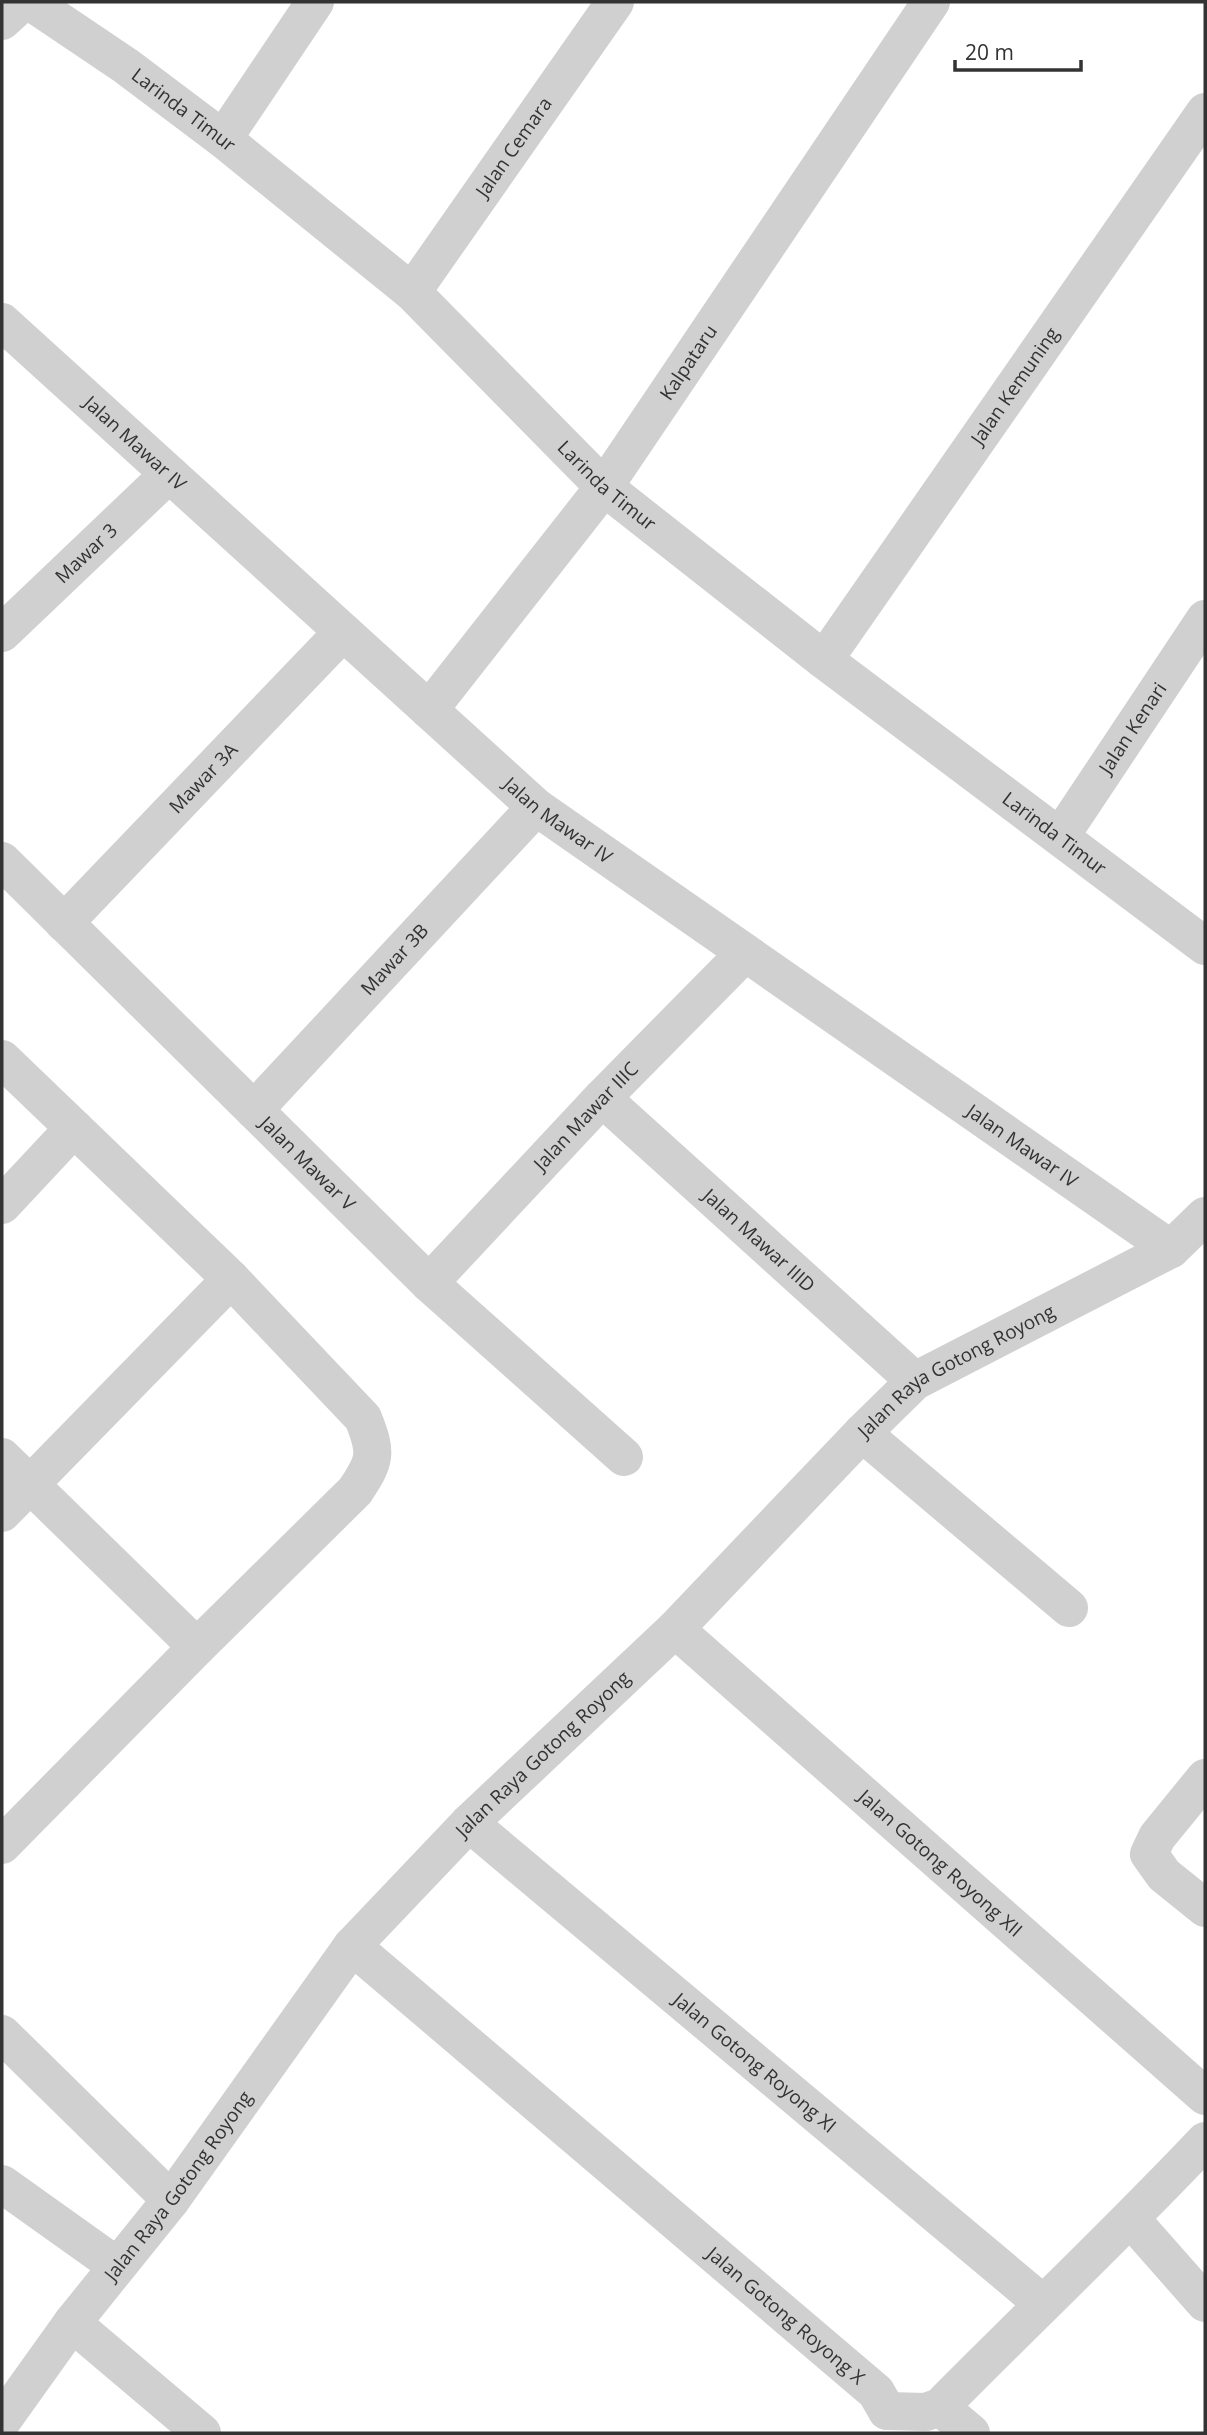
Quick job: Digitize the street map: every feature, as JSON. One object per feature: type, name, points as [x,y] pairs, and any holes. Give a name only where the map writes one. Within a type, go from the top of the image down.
[{"type":"street","points":[[2,21],[23,2]]},
{"type":"street","name":"Larinda Timur","points":[[32,2],[126,66],[223,139],[412,292],[604,487],[824,660],[1205,946]]},
{"type":"street","points":[[223,139],[315,2]]},
{"type":"street","name":"Jalan Cemara","points":[[412,292],[615,2]]},
{"type":"street","name":"Kalpataru","points":[[429,710],[604,487],[930,2]]},
{"type":"street","name":"Jalan Kemuning","points":[[824,660],[1205,112]]},
{"type":"street","name":"Jalan Mawar IV","points":[[4,330],[169,474],[536,807],[1171,1249]]},
{"type":"street","name":"Mawar 3","points":[[2,633],[169,474]]},
{"type":"street","name":"Jalan Kenari","points":[[1060,837],[1205,619]]},
{"type":"street","name":"Mawar 3A","points":[[64,923],[343,632]]},
{"type":"street","name":"Mawar 3B","points":[[254,1110],[536,807]]},
{"type":"street","name":"Jalan Mawar V","points":[[2,861],[429,1283],[624,1457]]},
{"type":"street","name":"Jalan Mawar IIIC","points":[[429,1283],[602,1098],[745,953]]},
{"type":"street","points":[[2,1059],[231,1279],[363,1418],[373,1441],[371,1467],[355,1492],[197,1647],[2,1845]]},
{"type":"street","name":"Jalan Mawar IIID","points":[[602,1098],[915,1381]]},
{"type":"street","points":[[2,1205],[74,1128]]},
{"type":"street","name":"Jalan Raya Gotong Royong","points":[[2,2421],[72,2323],[171,2200],[352,1946],[469,1823],[675,1629],[915,1381],[1171,1249],[1205,1216]]},
{"type":"street","points":[[2,1513],[231,1279]]},
{"type":"street","points":[[862,1433],[1069,1608]]},
{"type":"street","points":[[2,1457],[197,1647]]},
{"type":"street","name":"Jalan Gotong Royong XII","points":[[675,1629],[1205,2096]]},
{"type":"street","points":[[1205,1778],[1157,1838],[1149,1854],[1164,1875],[1205,1908]]},
{"type":"street","name":"Jalan Gotong Royong XI","points":[[469,1823],[1042,2303]]},
{"type":"street","name":"Jalan Gotong Royong X","points":[[352,1946],[876,2392],[884,2422],[940,2407]]},
{"type":"street","points":[[2,2034],[171,2200]]},
{"type":"street","points":[[971,2433],[940,2407],[1042,2303],[1131,2219],[1205,2141]]},
{"type":"street","points":[[2,2184],[117,2266]]},
{"type":"street","points":[[1131,2219],[1205,2303]]},
{"type":"street","points":[[72,2323],[202,2433]]}]
